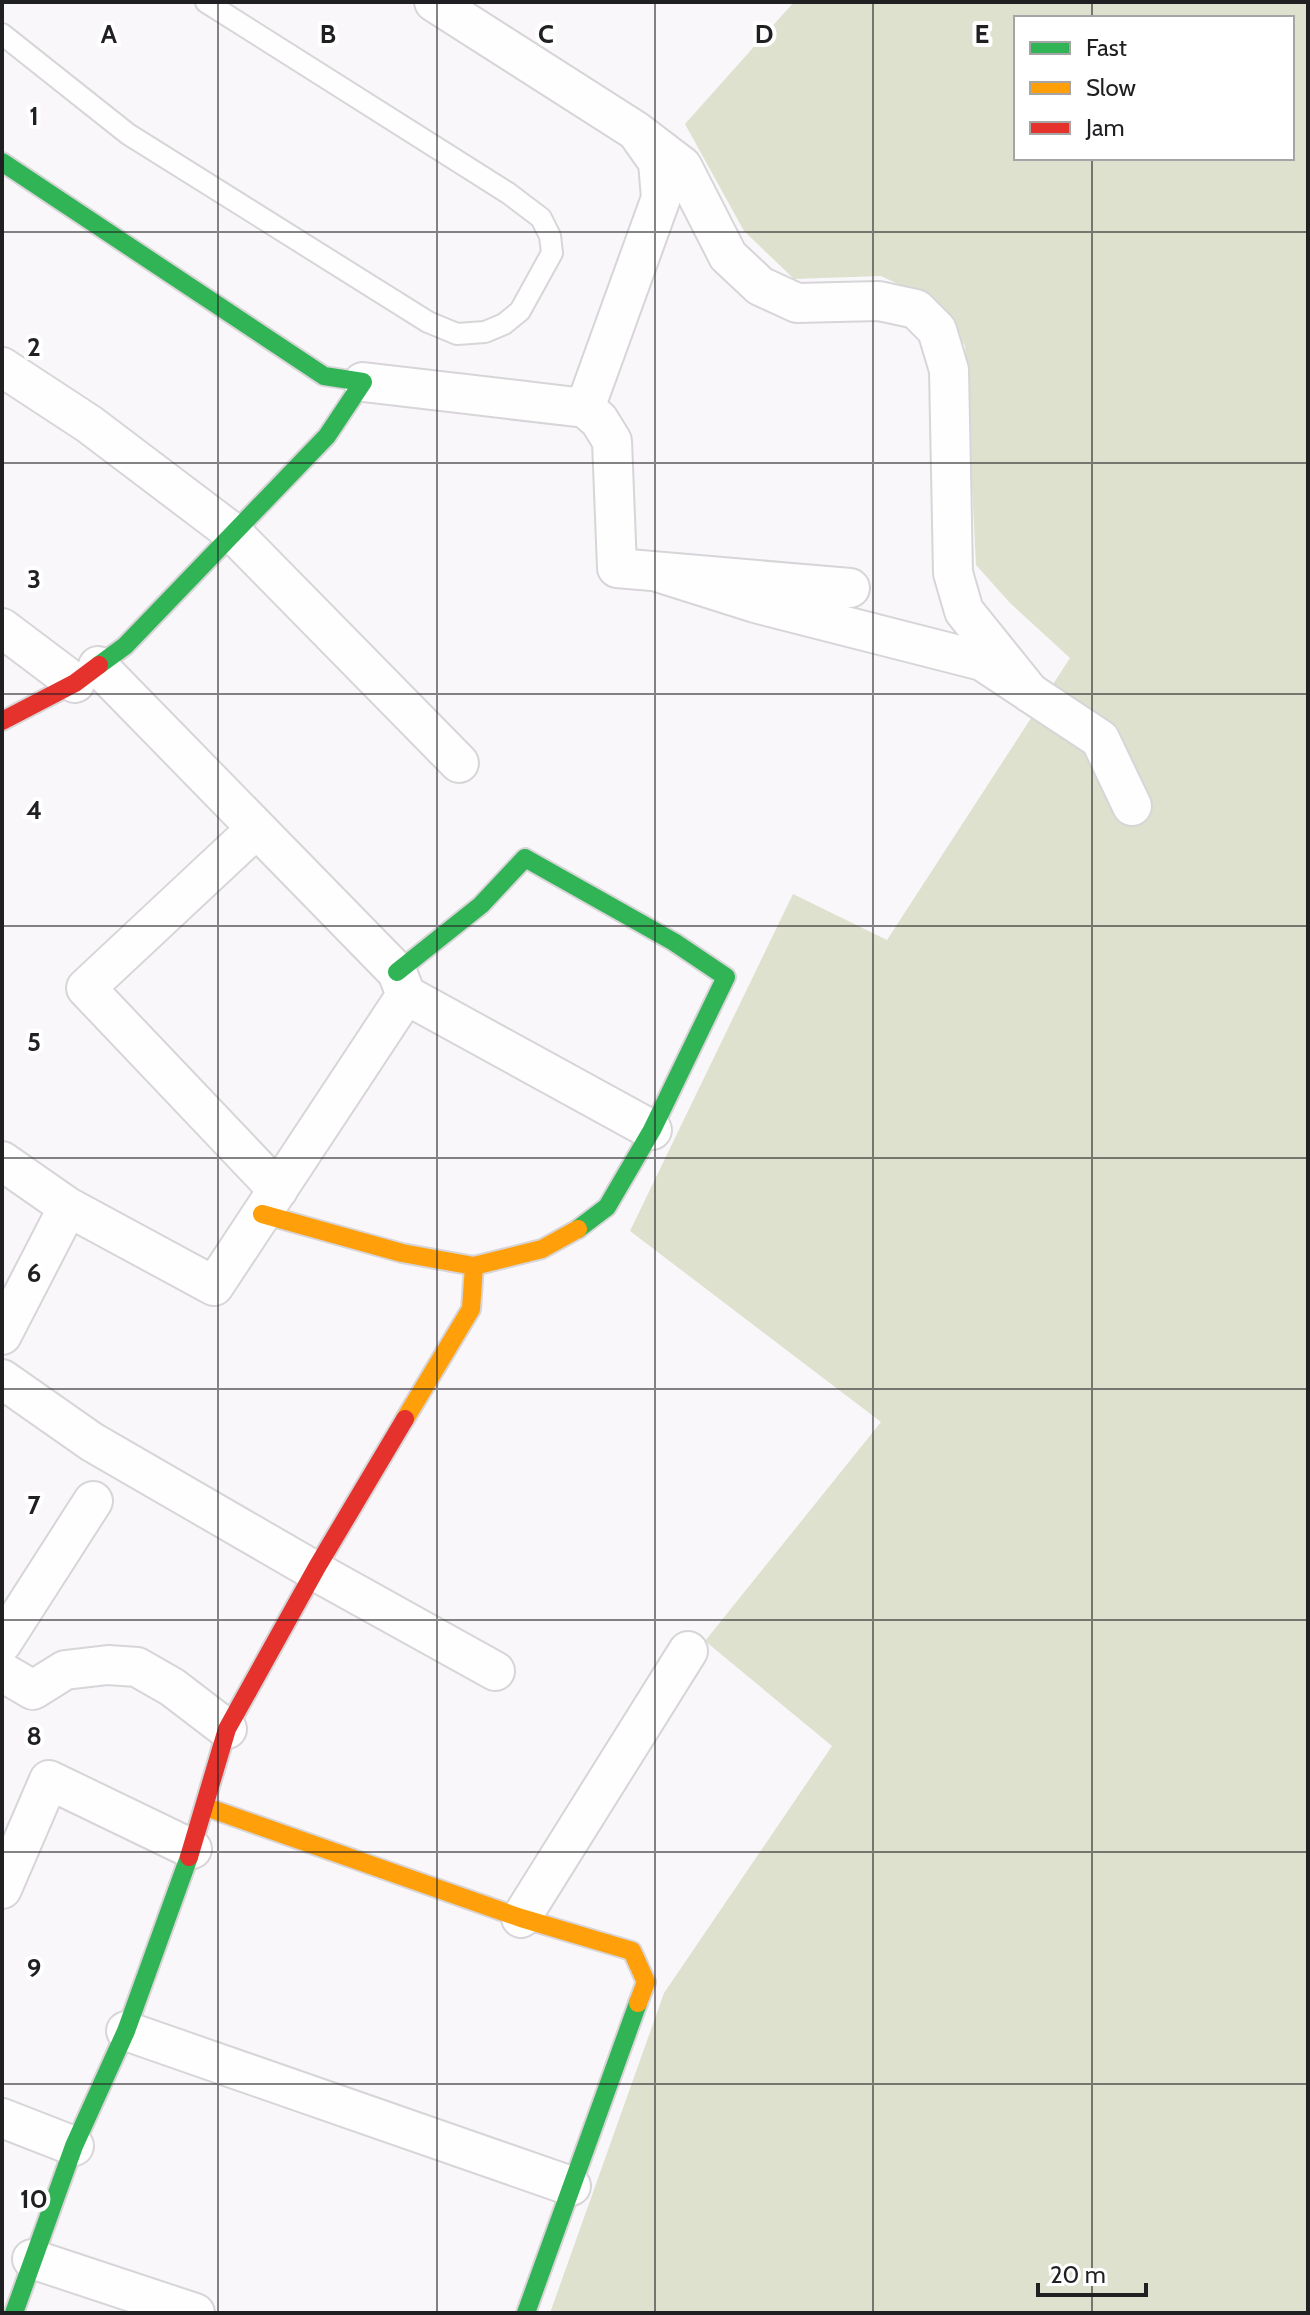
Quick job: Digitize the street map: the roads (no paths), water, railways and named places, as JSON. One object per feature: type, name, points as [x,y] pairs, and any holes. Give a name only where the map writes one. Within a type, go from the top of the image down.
[{"type":"street","points":[[434,2],[636,131],[682,166],[728,256],[760,286],[797,303],[879,301],[916,309],[937,330],[949,370],[953,573],[964,611],[1030,693]]},
{"type":"street","points":[[585,408],[661,198],[658,162],[636,131]]},
{"type":"street","points":[[2,162],[324,376],[585,408],[599,420],[612,441],[617,568],[850,588]]},
{"type":"street","points":[[2,367],[89,424],[233,533],[459,763]]},
{"type":"street","points":[[2,721],[87,674],[125,646],[327,436],[363,382]]},
{"type":"street","points":[[657,572],[755,603],[982,661],[1100,739],[1132,806]]},
{"type":"street","points":[[2,628],[87,674],[256,829],[402,984],[652,1130]]},
{"type":"street","points":[[2,1161],[68,1207],[214,1286],[270,1202],[402,984],[525,858],[564,877],[674,942],[726,977],[652,1130],[607,1207],[578,1229],[542,1249],[474,1266],[402,1253],[270,1202],[86,988],[256,829]]},
{"type":"street","points":[[2,1335],[68,1207]]},
{"type":"street","points":[[14,2313],[74,2146],[126,2031],[192,1849],[227,1729],[315,1571],[471,1309],[474,1266]]},
{"type":"street","points":[[2,1379],[92,1442],[495,1671]]},
{"type":"street","points":[[2,1643],[93,1501]]},
{"type":"street","points":[[521,1918],[688,1651]]},
{"type":"street","points":[[2,1672],[33,1690],[65,1670],[108,1665],[137,1667],[172,1687],[227,1729]]},
{"type":"street","points":[[2,1889],[49,1780],[192,1849]]},
{"type":"street","points":[[206,1807],[521,1918],[632,1951],[646,1982],[526,2313]]},
{"type":"street","points":[[126,2031],[571,2186]]},
{"type":"street","points":[[2,2118],[74,2146]]},
{"type":"street","points":[[32,2259],[195,2313]]},
{"type":"lane","points":[[2,34],[128,134],[428,322],[457,334],[485,332],[504,324],[520,311],[552,253],[550,236],[541,218],[508,193],[206,2]]}]
